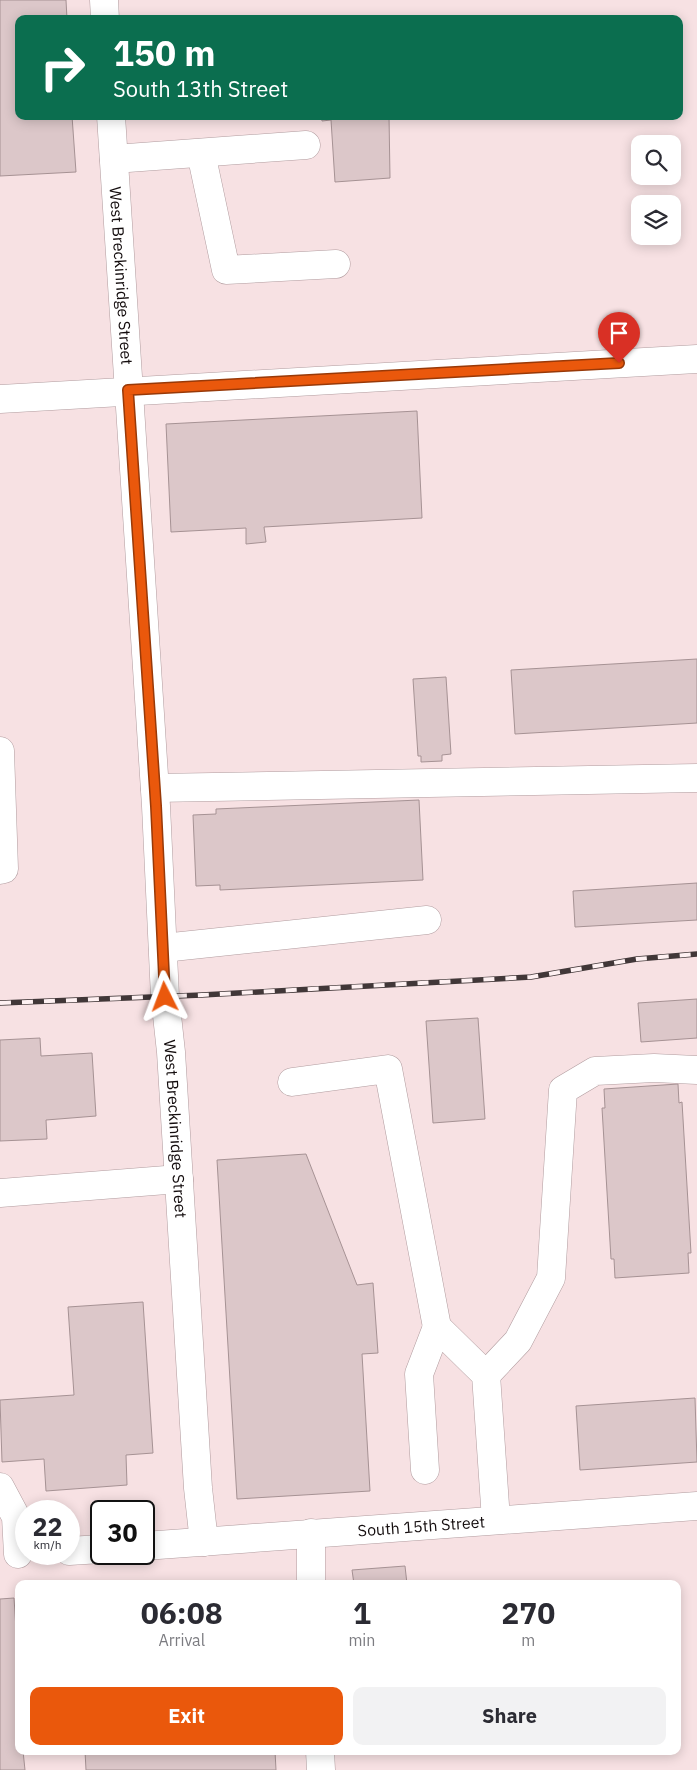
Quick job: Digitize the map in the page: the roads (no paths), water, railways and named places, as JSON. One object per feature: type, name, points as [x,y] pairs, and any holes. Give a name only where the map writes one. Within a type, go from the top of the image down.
[{"type":"street","points":[[104,0],[105,15]]},
{"type":"street","name":"West Breckinridge Street","points":[[111,120],[198,1488],[204,1542]]},
{"type":"street","points":[[114,159],[306,145]]},
{"type":"street","points":[[201,153],[226,270],[336,264]]},
{"type":"street","points":[[0,399],[128,390],[697,359]]},
{"type":"street","points":[[0,751],[4,869],[0,870]]},
{"type":"street","points":[[155,788],[697,778]]},
{"type":"street","points":[[163,948],[426,920]]},
{"type":"street","points":[[486,1375],[518,1341],[551,1278],[563,1090],[595,1071],[654,1068],[697,1070]]},
{"type":"street","points":[[292,1082],[388,1069],[437,1327],[419,1374],[424,1470]]},
{"type":"street","points":[[0,1193],[179,1179]]},
{"type":"street","points":[[437,1327],[486,1375],[496,1520]]},
{"type":"street","points":[[0,1487],[15,1515]]},
{"type":"street","name":"South 15th Street","points":[[155,1545],[697,1506]]},
{"type":"street","points":[[311,1533],[312,1580]]},
{"type":"street","points":[[320,1755],[321,1770]]},
{"type":"railway","points":[[0,1003],[202,995],[531,977],[637,959],[697,954]]}]
